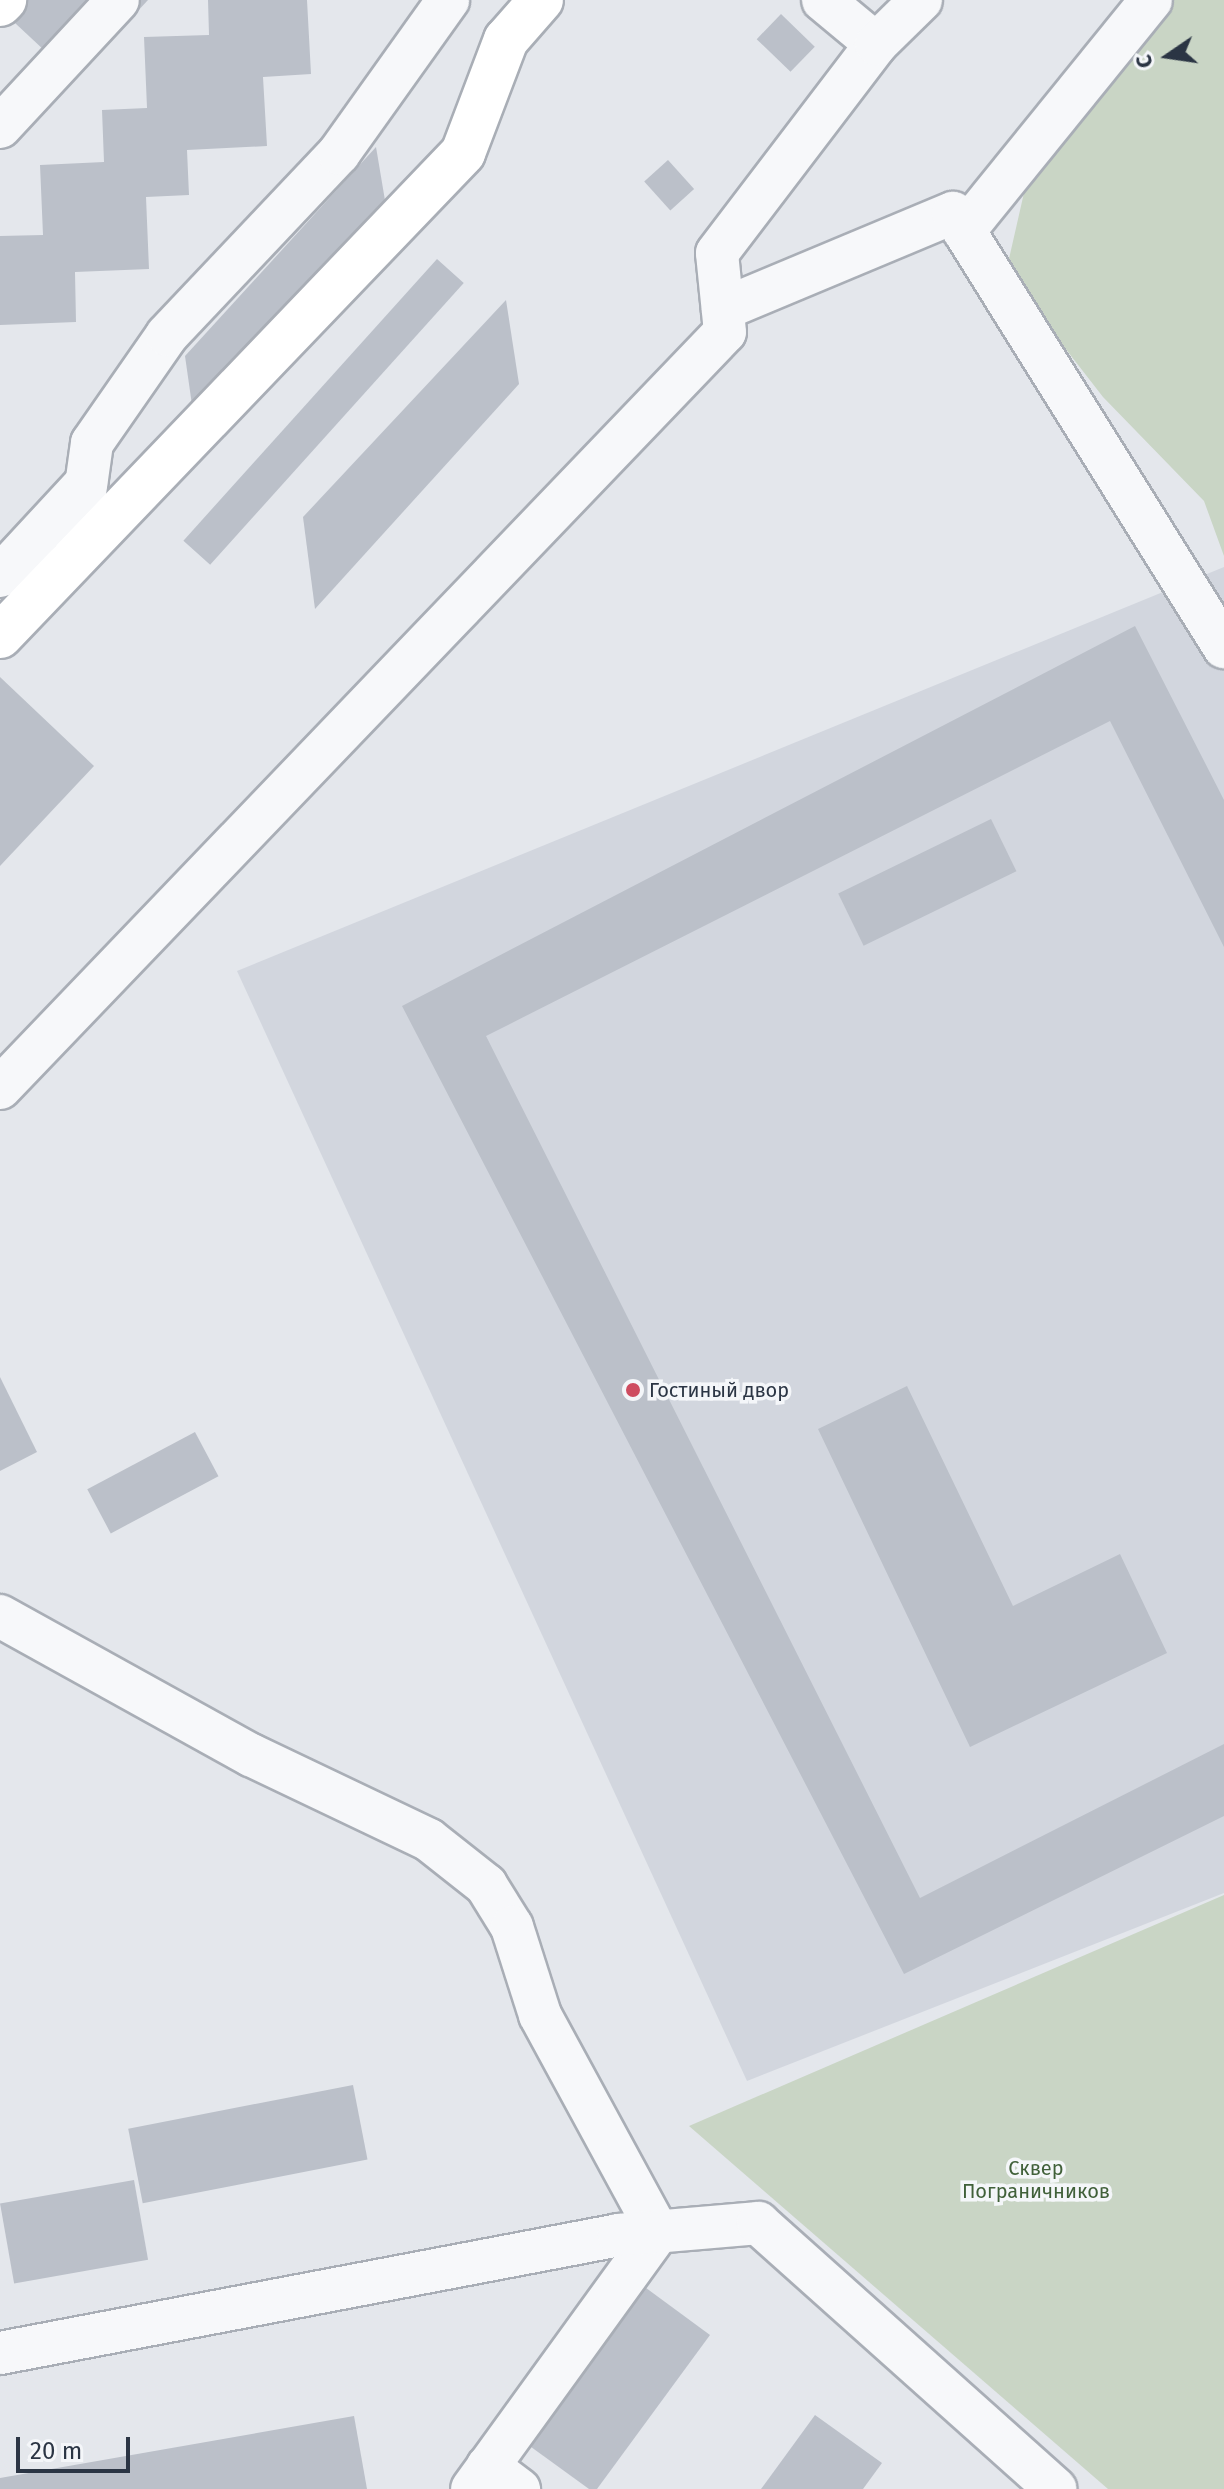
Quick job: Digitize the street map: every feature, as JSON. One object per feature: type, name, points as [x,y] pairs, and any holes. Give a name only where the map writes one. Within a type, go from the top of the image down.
[{"type":"highway","points":[[0,4],[4,0]]},
{"type":"highway","points":[[0,636],[463,153],[506,40],[541,0]]},
{"type":"street","points":[[0,127],[118,0]]},
{"type":"street","points":[[408,55],[416,0]]},
{"type":"street","points":[[76,557],[92,443],[167,335],[339,153],[448,0]]},
{"type":"street","points":[[823,0],[876,44]]},
{"type":"street","points":[[0,1088],[725,332],[717,253],[876,44],[921,0]]},
{"type":"street","points":[[964,231],[1151,0]]},
{"type":"street","points":[[723,309],[953,213],[1224,647]]},
{"type":"street","points":[[0,576],[86,483]]},
{"type":"street","points":[[0,1616],[251,1755],[429,1840],[486,1885],[512,1927],[540,2015],[639,2233]]},
{"type":"street","points":[[0,2353],[639,2233],[758,2223],[1056,2489]]},
{"type":"street","points":[[493,2481],[639,2233]]},
{"type":"shaded area","points":[[1224,567],[1224,1893],[747,2081],[237,971]]},
{"type":"green space","points":[[1159,0],[1224,0],[1224,556],[1204,501],[1103,397],[1006,272],[1026,184]]},
{"type":"green space","name":"Сквер Пограничников","points":[[1224,1895],[1224,2489],[1108,2489],[689,2126]]},
{"type":"building","points":[[0,0],[148,0],[75,79],[0,9]]},
{"type":"building","points":[[208,0],[307,0],[311,74],[263,77],[267,146],[187,150],[189,195],[146,197],[149,269],[75,272],[76,322],[0,325],[0,236],[43,235],[40,165],[104,162],[102,110],[147,108],[144,37],[209,35]]},
{"type":"building","points":[[781,14],[815,47],[790,72],[757,39]]},
{"type":"building","points":[[376,147],[392,242],[198,447],[185,356]]},
{"type":"building","points":[[668,160],[694,189],[670,210],[644,181]]},
{"type":"building","points":[[437,259],[464,283],[210,565],[183,541]]},
{"type":"building","points":[[506,300],[519,384],[315,609],[303,517]]},
{"type":"building","name":"Гостиный двор","points":[[1135,626],[1224,800],[1224,947],[1110,721],[486,1036],[920,1898],[1224,1744],[1224,1816],[904,1974],[402,1006]]},
{"type":"building","points":[[0,677],[94,766],[0,866]]},
{"type":"building","points":[[991,819],[1016,871],[864,946],[838,894]]},
{"type":"building","points":[[0,1377],[37,1452],[0,1471]]},
{"type":"building","points":[[907,1386],[1013,1606],[1120,1554],[1167,1653],[970,1747],[818,1429]]},
{"type":"building","points":[[195,1432],[218,1476],[111,1533],[87,1489]]},
{"type":"building","points":[[353,2085],[368,2160],[143,2203],[128,2129]]},
{"type":"building","points":[[134,2180],[148,2260],[14,2283],[0,2204]]},
{"type":"building","points":[[642,2285],[710,2335],[597,2489],[589,2489],[527,2444]]},
{"type":"building","points":[[815,2415],[882,2463],[863,2489],[761,2489]]},
{"type":"building","points":[[354,2416],[367,2489],[0,2489],[0,2478]]},
{"type":"place","name":"Гостиный двор","points":[[633,1390]]}]
